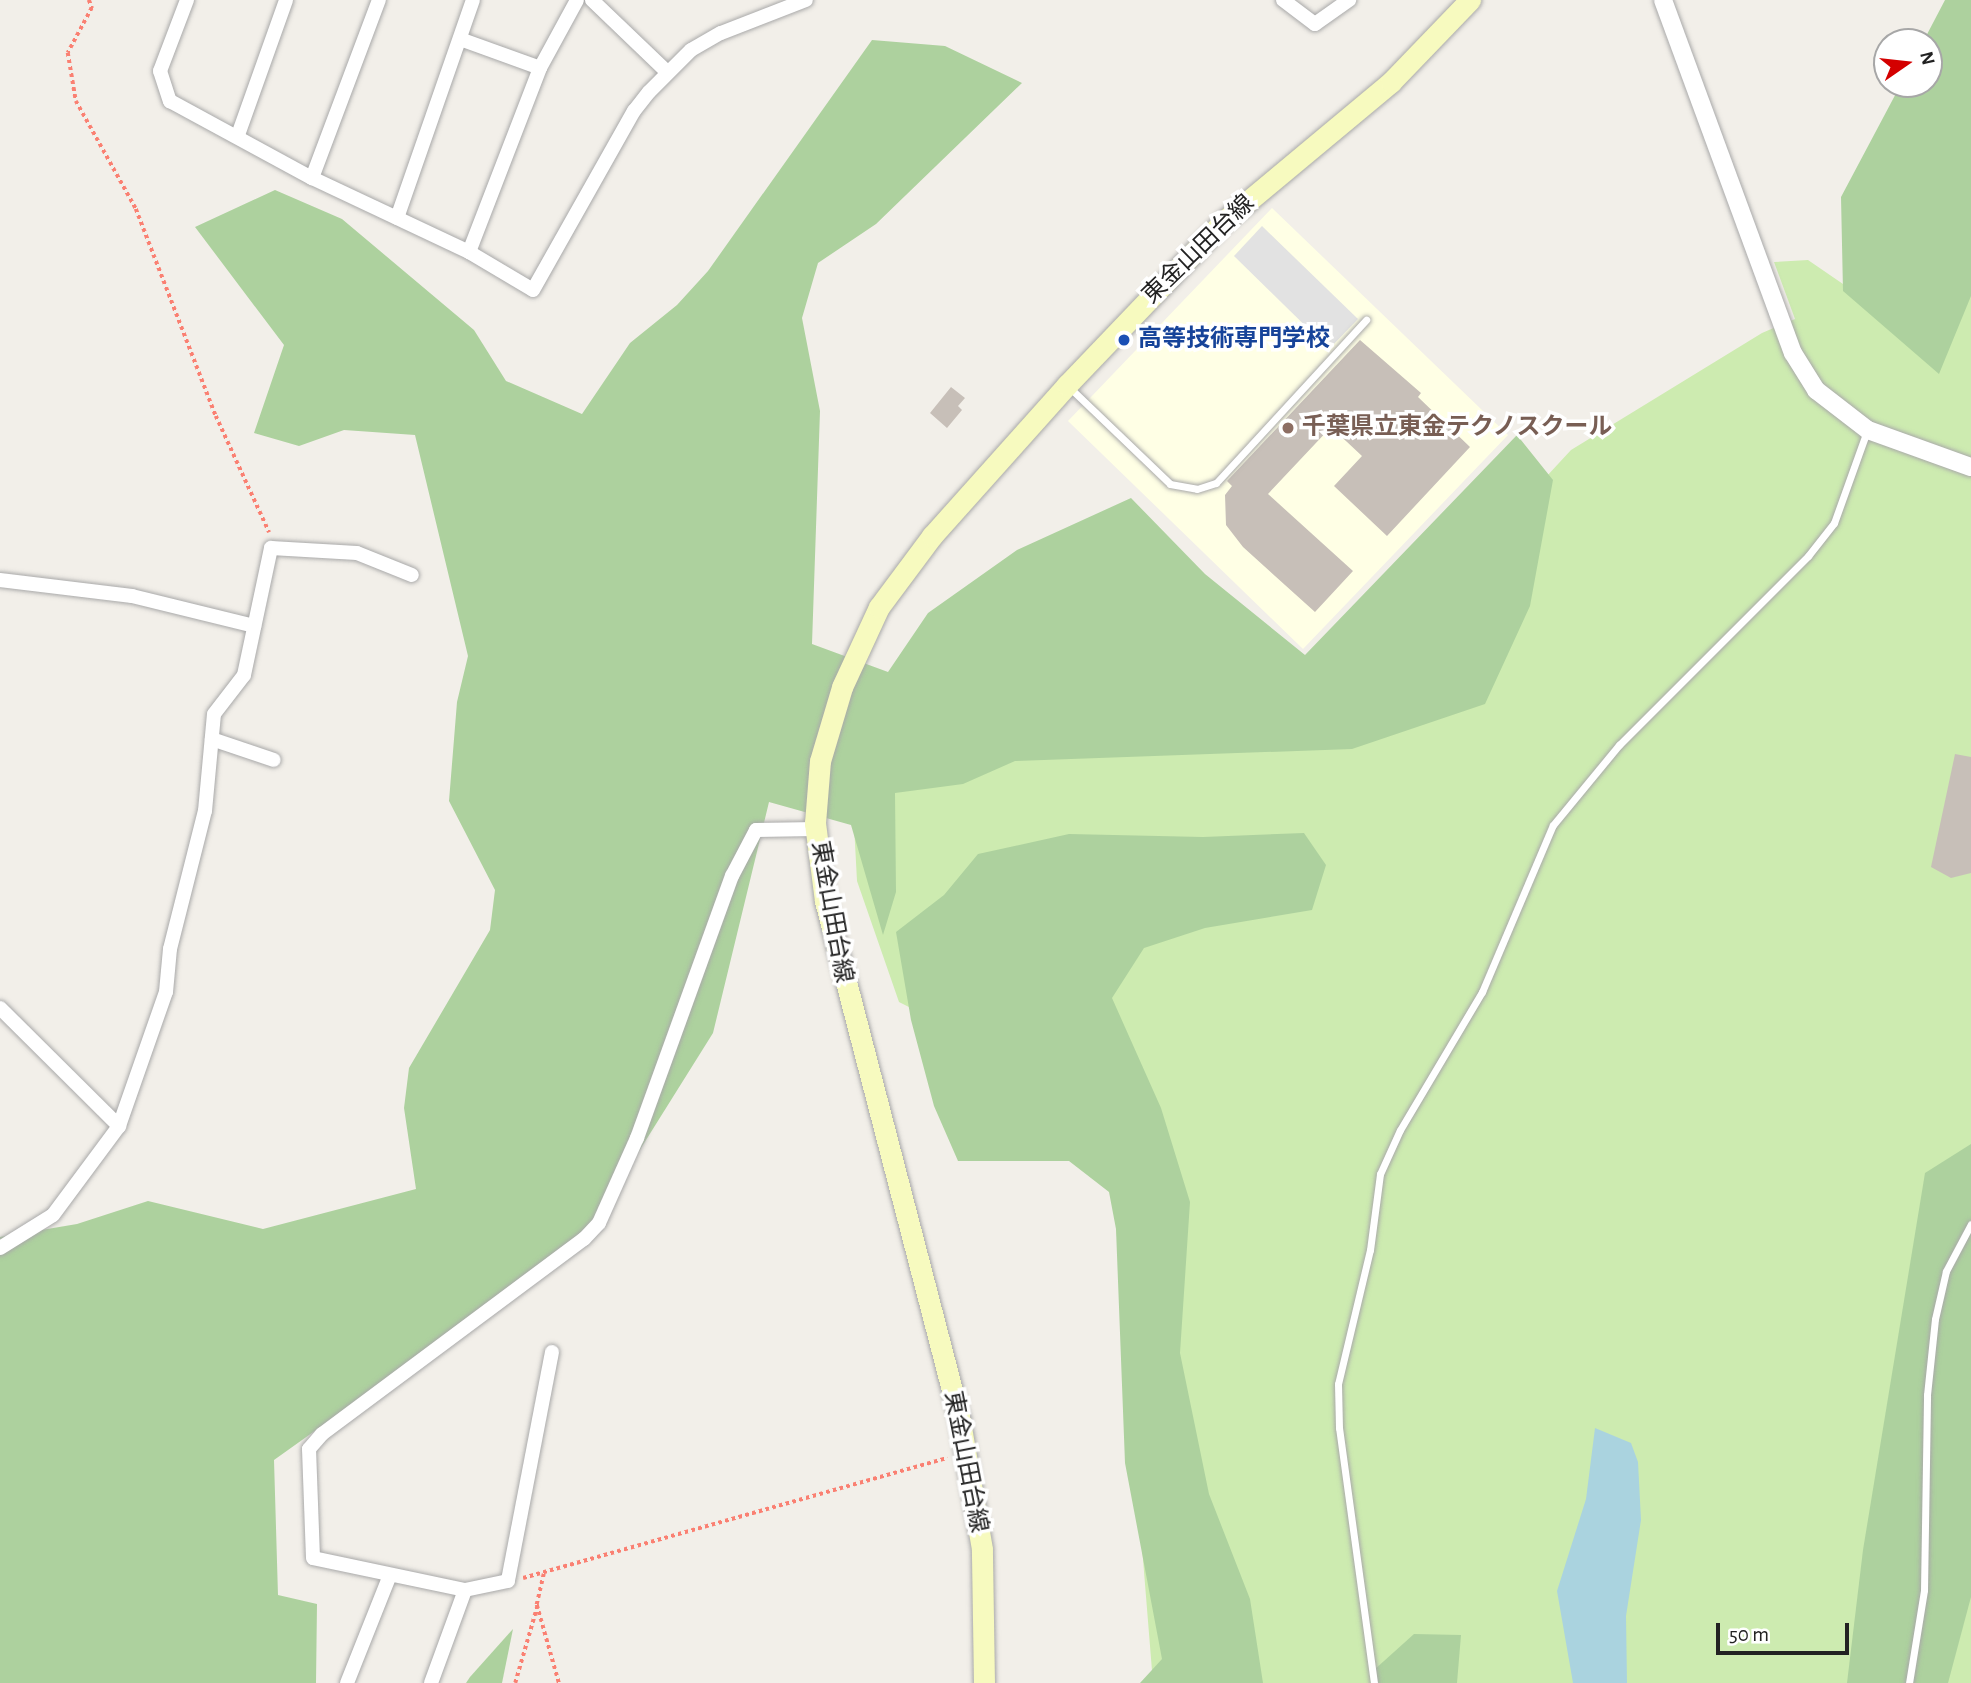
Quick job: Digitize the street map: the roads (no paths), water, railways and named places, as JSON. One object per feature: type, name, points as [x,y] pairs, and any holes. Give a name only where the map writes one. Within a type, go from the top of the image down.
[{"type":"main road","name":"東金山田台線","points":[[984,1683],[982,1549],[966,1454],[842,980],[825,901],[816,829],[820,761],[842,687],[878,607],[932,537],[1067,385],[1223,222],[1391,82],[1470,0]]},
{"type":"street","points":[[187,0],[160,71],[170,101],[239,135],[312,178],[469,252],[533,290],[634,111],[668,74],[691,50],[721,33],[806,0]]},
{"type":"street","points":[[239,135],[286,0]]},
{"type":"street","points":[[312,178],[379,0]]},
{"type":"street","points":[[397,218],[473,0]]},
{"type":"street","points":[[469,252],[540,68],[576,0]]},
{"type":"street","points":[[592,0],[668,74]]},
{"type":"street","points":[[1287,1],[1315,24],[1349,0]]},
{"type":"street","points":[[1663,0],[1793,353],[1816,390],[1868,430],[1971,467]]},
{"type":"street","points":[[460,39],[540,68]]},
{"type":"street","points":[[0,1248],[53,1215],[119,1126],[166,992],[170,949],[205,811],[214,714],[244,675],[271,548],[357,553],[412,575]]},
{"type":"street","points":[[0,580],[132,596],[254,626]]},
{"type":"street","points":[[212,738],[274,760]]},
{"type":"street","points":[[552,1352],[508,1581],[465,1590],[313,1558],[309,1449],[322,1434],[584,1239],[599,1223],[637,1138],[732,876],[757,830],[816,829]]},
{"type":"street","points":[[0,1007],[119,1126]]},
{"type":"street","points":[[347,1683],[390,1575]]},
{"type":"street","points":[[431,1683],[465,1590]]},
{"type":"lane","points":[[1067,385],[1170,484],[1197,489],[1216,483],[1366,320]]},
{"type":"lane","points":[[1374,1683],[1339,1428],[1338,1384],[1370,1250],[1380,1174],[1399,1130],[1482,992],[1553,825],[1619,745],[1808,556],[1834,523],[1868,430]]},
{"type":"lane","points":[[1909,1683],[1924,1590],[1927,1395],[1935,1319],[1946,1271],[1971,1224]]},
{"type":"water","points":[[1595,1428],[1631,1443],[1638,1462],[1641,1520],[1626,1616],[1627,1683],[1573,1683],[1557,1591],[1586,1499]]},
{"type":"place","name":"高等技術専門学校","points":[[1124,340]]},
{"type":"place","name":"千葉県立東金テクノスクール","points":[[1288,428]]}]
